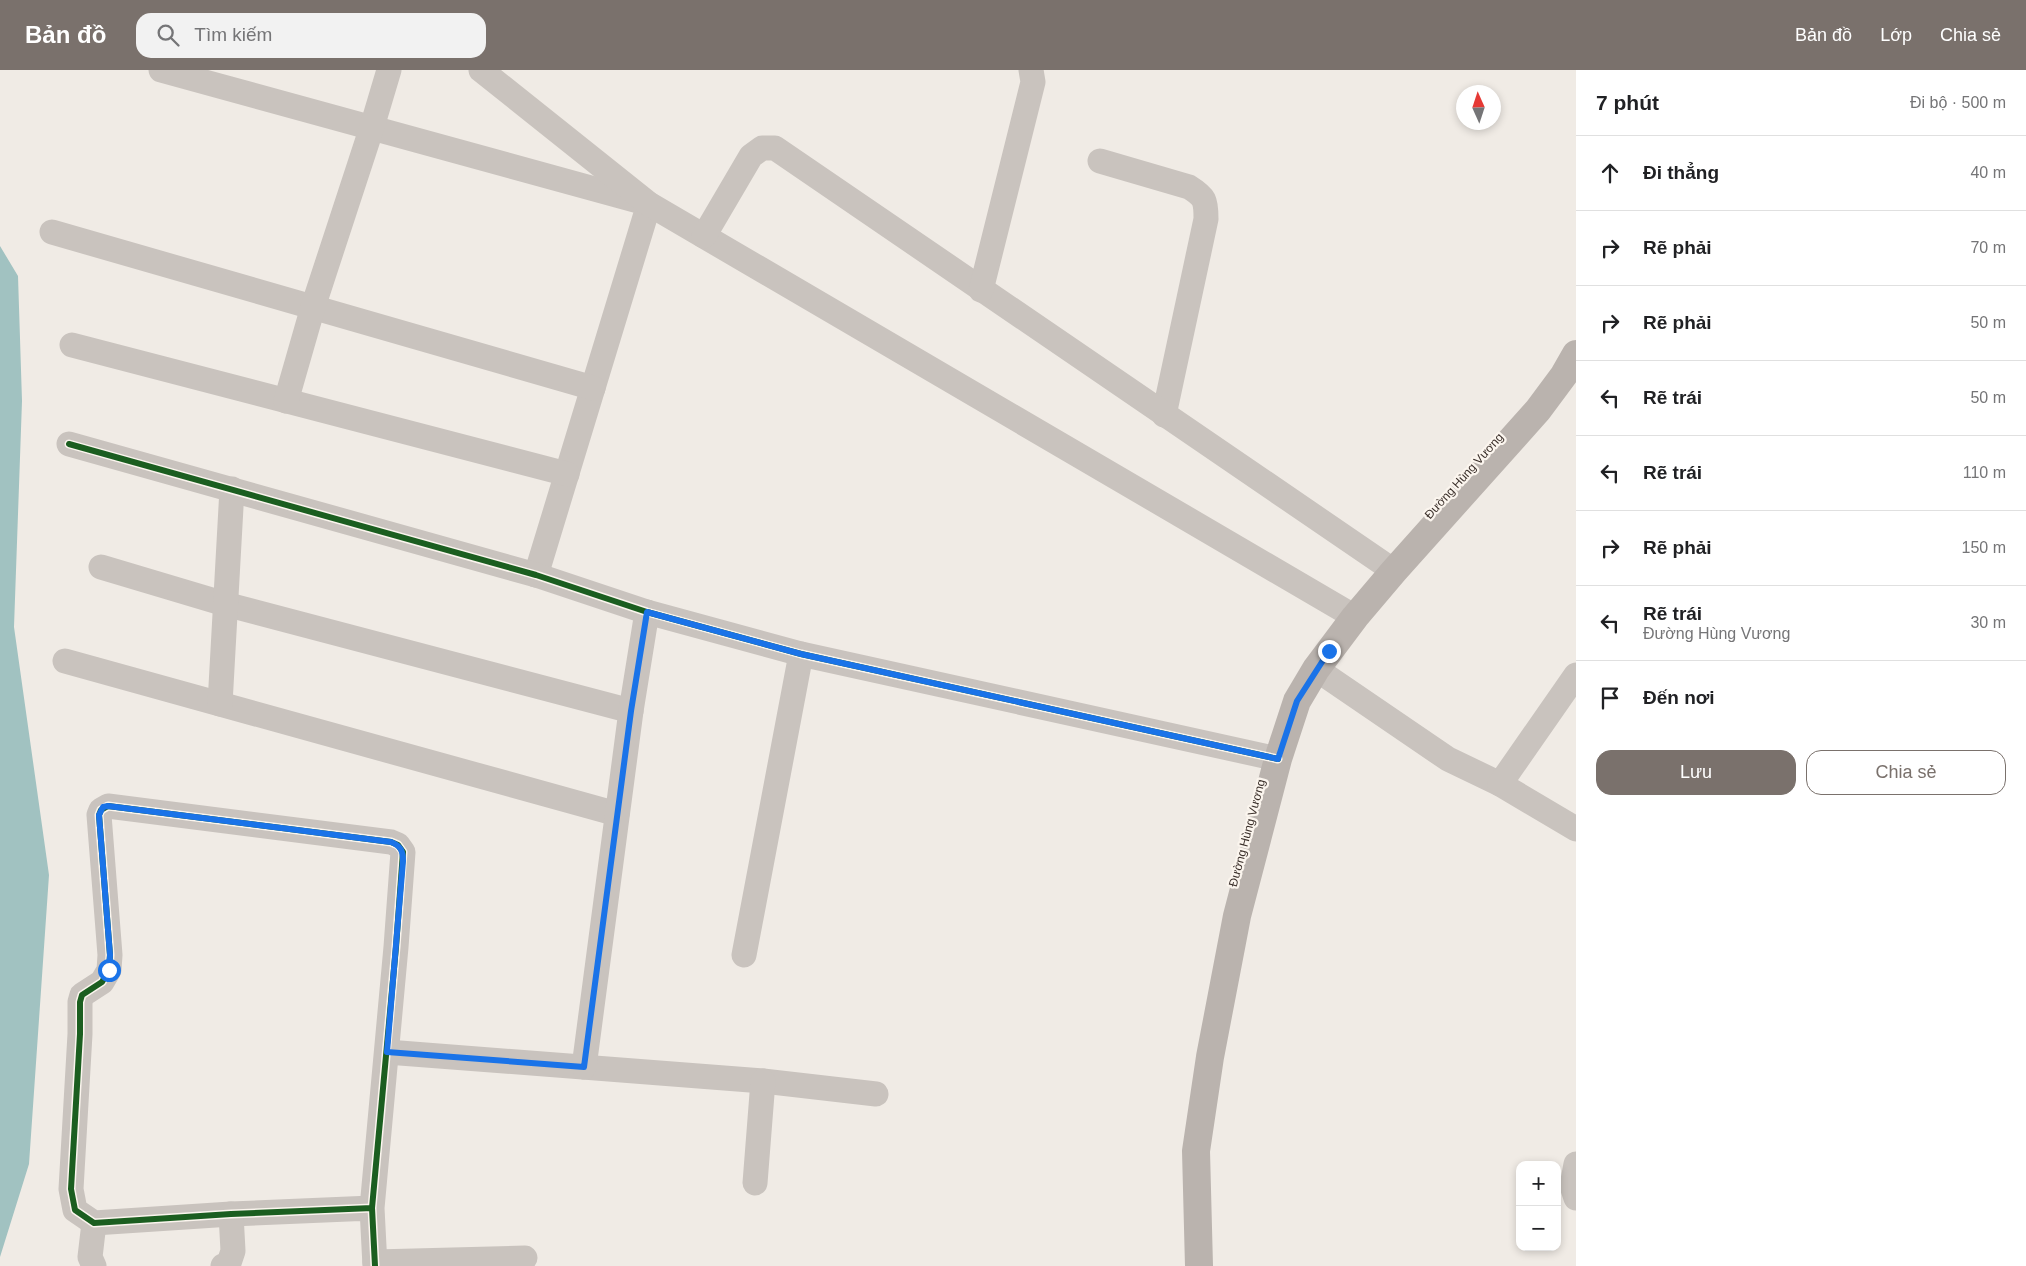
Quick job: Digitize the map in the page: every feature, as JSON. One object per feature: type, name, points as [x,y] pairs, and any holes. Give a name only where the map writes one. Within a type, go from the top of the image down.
[{"type":"street","points":[[161,70],[649,204]]},
{"type":"street","points":[[286,401],[313,307],[389,70]]},
{"type":"street","points":[[481,70],[649,204],[1356,617]]},
{"type":"street","points":[[981,290],[1033,82],[1031,70]]},
{"type":"street","points":[[704,236],[751,156],[762,148],[775,148],[1394,571]]},
{"type":"street","points":[[1100,161],[1188,187],[1198,193],[1206,202],[1206,219],[1164,415]]},
{"type":"street","points":[[536,575],[649,204]]},
{"type":"street","points":[[52,232],[593,388]]},
{"type":"street","points":[[72,345],[567,474]]},
{"type":"street","name":"Đường Hùng Vương","points":[[1199,1266],[1196,1151],[1210,1057],[1237,916],[1278,759],[1297,701],[1316,670],[1356,617],[1394,571],[1538,410],[1564,375],[1576,354]]},
{"type":"street","points":[[69,444],[536,575],[647,612],[801,654],[1278,759]]},
{"type":"street","points":[[220,704],[232,489]]},
{"type":"street","points":[[101,567],[225,604],[631,711]]},
{"type":"street","points":[[584,1067],[631,711],[647,612]]},
{"type":"street","points":[[744,955],[801,654]]},
{"type":"street","points":[[65,661],[617,814]]},
{"type":"street","points":[[1316,670],[1448,759],[1500,784],[1576,829]]},
{"type":"street","points":[[1500,784],[1576,675]]},
{"type":"street","points":[[372,1208],[231,1214],[94,1223],[75,1210],[70,1189],[80,1034],[80,1002],[82,995],[102,982],[109,970],[110,955],[99,815],[103,807],[108,806],[215,819],[391,842],[398,845],[403,852],[403,861],[372,1208],[375,1264],[525,1258]]},
{"type":"street","points":[[387,1052],[763,1081],[876,1094]]},
{"type":"street","points":[[755,1183],[763,1081]]},
{"type":"street","points":[[1576,1164],[1572,1186],[1576,1198]]},
{"type":"street","points":[[223,1266],[229,1263],[233,1251],[231,1214]]},
{"type":"street","points":[[94,1223],[90,1257],[94,1266]]},
{"type":"water","points":[[0,246],[18,276],[22,401],[14,627],[49,875],[29,1164],[0,1257]]},
{"type":"cycle path","points":[[69,444],[536,575],[647,612],[801,654],[1278,759]]},
{"type":"cycle path","points":[[372,1208],[231,1214],[94,1223],[75,1210],[71,1189],[80,1034],[80,1002],[82,995],[102,982],[109,970],[110,955],[99,815],[101,810],[108,806],[391,842],[398,845],[403,852],[372,1208],[375,1266]]},
{"type":"route","points":[[109,970],[110,955],[99,815],[103,807],[108,806],[391,842],[398,845],[403,852],[403,861],[387,1052],[584,1067],[631,711],[647,612],[801,654],[1278,759],[1297,701],[1329,651]]}]
